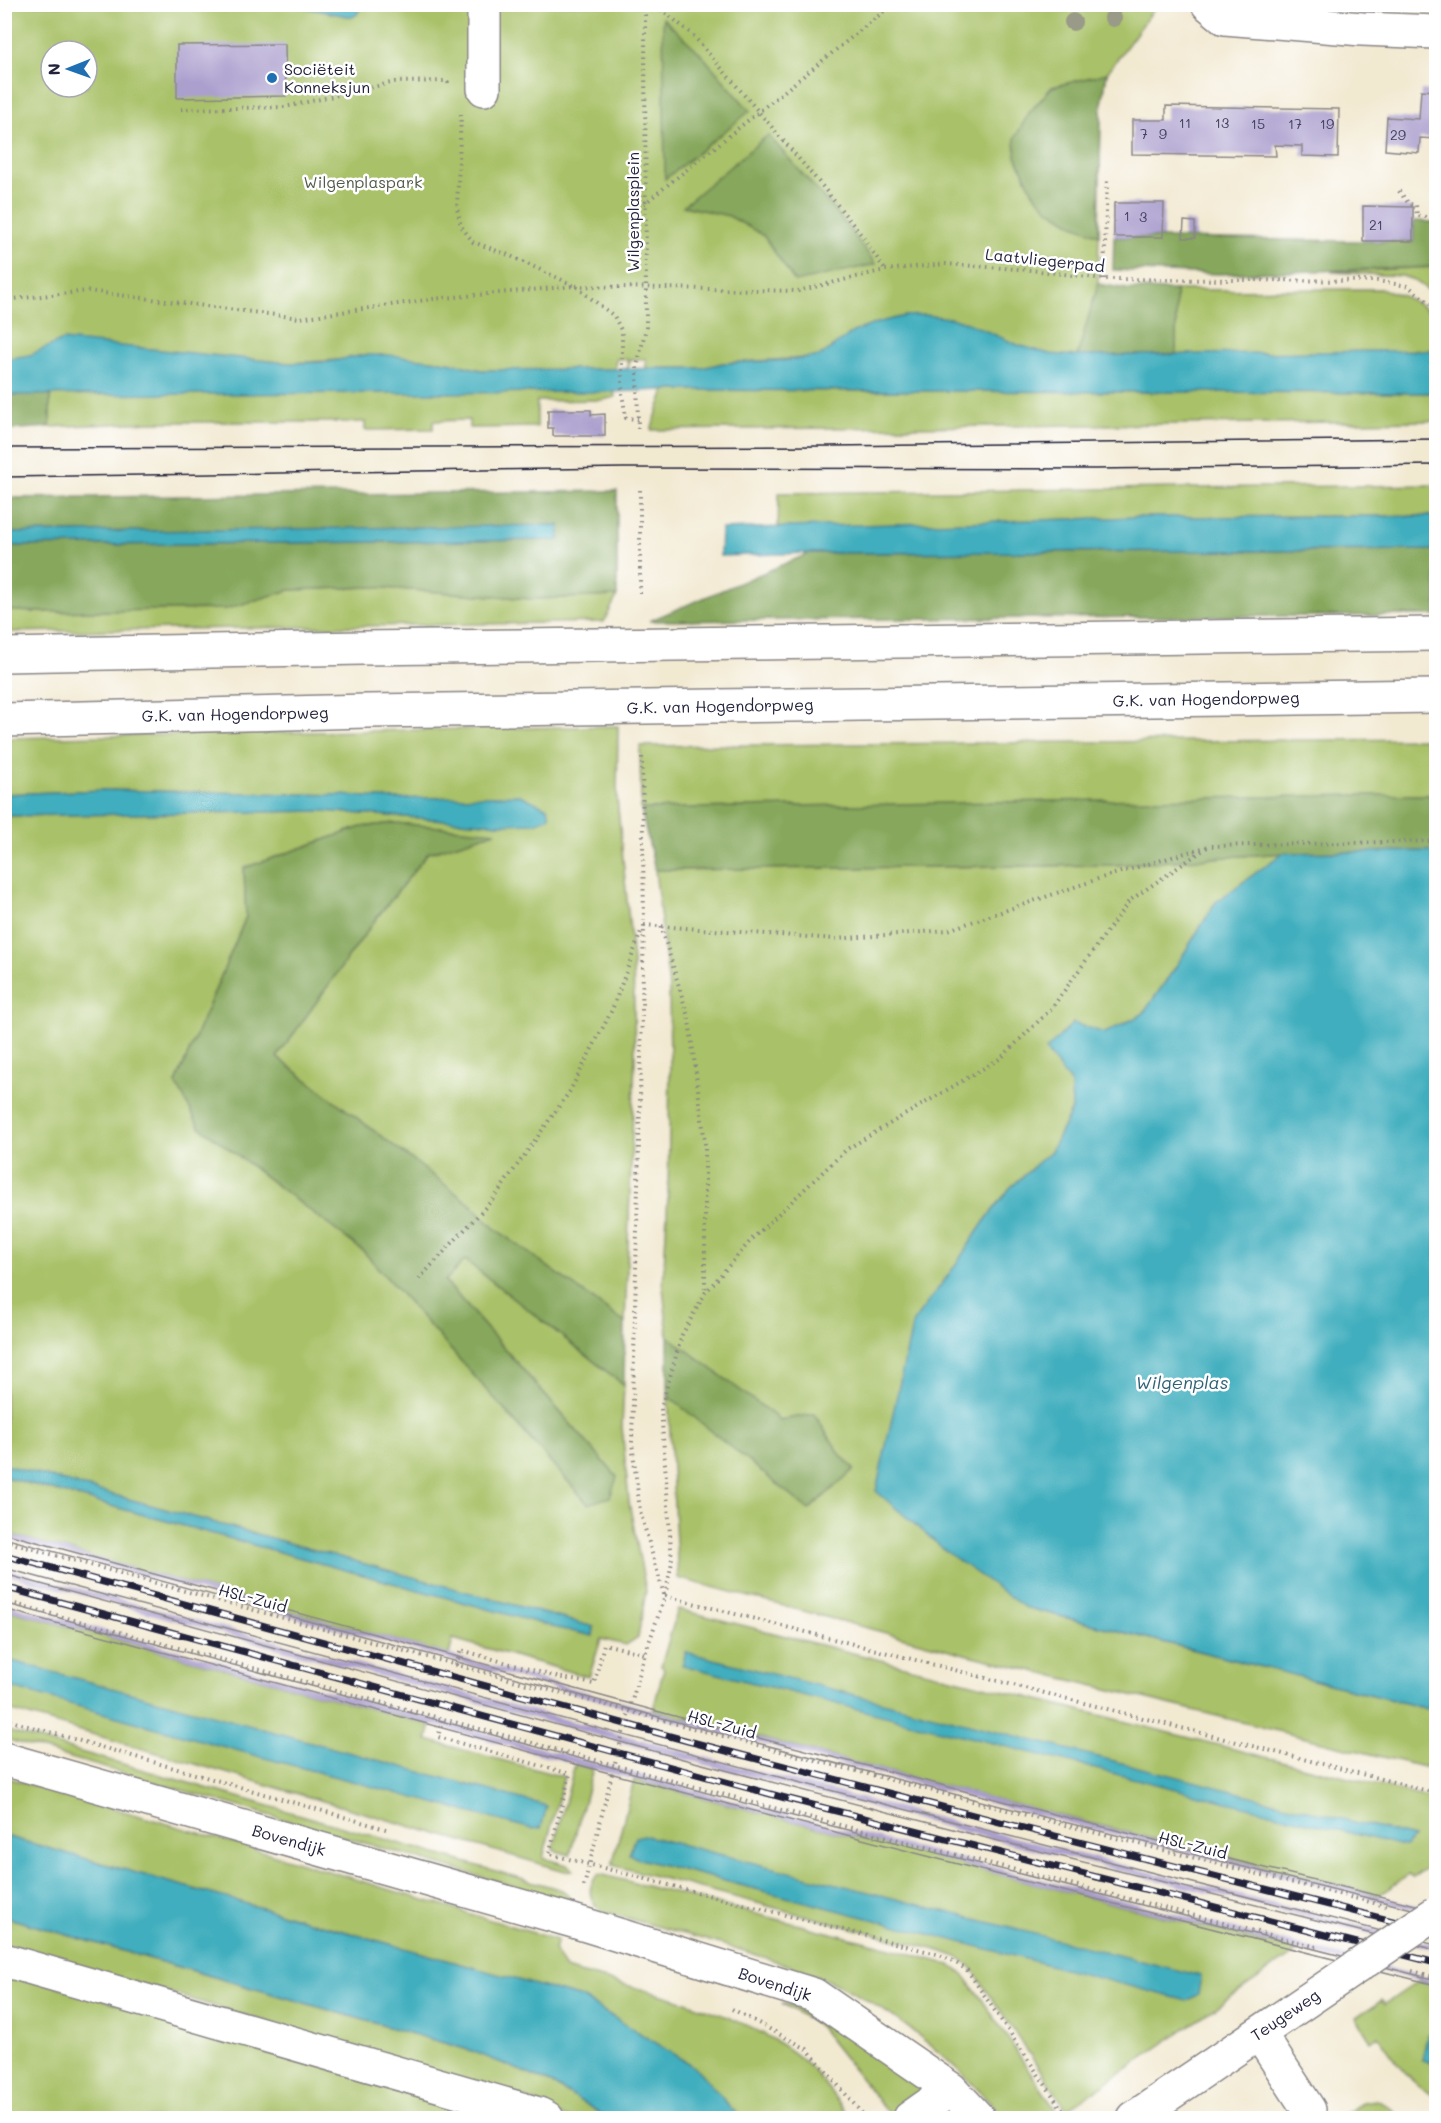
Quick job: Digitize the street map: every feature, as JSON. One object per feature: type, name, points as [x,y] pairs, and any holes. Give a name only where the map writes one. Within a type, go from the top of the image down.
[{"type":"main road","points":[[466,94],[484,4]]},
{"type":"main road","points":[[1208,4],[1225,18],[1362,29],[1437,32]]},
{"type":"main road","points":[[4,656],[363,648],[1437,634]]},
{"type":"main road","name":"G.K. van Hogendorpweg","points":[[4,720],[403,711],[1437,696]]},
{"type":"main road","name":"Bovendijk","points":[[4,1759],[562,1918],[814,1995],[951,2089],[978,2118]]},
{"type":"main road","name":"Teugeweg","points":[[1134,2118],[1437,1913]]},
{"type":"main road","points":[[4,1960],[547,2118]]},
{"type":"main road","points":[[1259,2033],[1309,2110]]},
{"type":"main road","points":[[910,2118],[951,2089]]},
{"type":"path","points":[[644,204],[893,4]]},
{"type":"path","points":[[643,5],[662,10],[692,34],[857,229],[885,270]]},
{"type":"path","name":"Wilgenplasplein","points":[[638,429],[637,366],[646,328],[645,15],[643,5]]},
{"type":"path","points":[[180,109],[285,107],[395,82],[447,81],[466,94],[457,208],[460,226],[473,242],[506,254],[575,286],[614,316],[622,333],[622,393],[626,418],[638,419]]},
{"type":"path","points":[[1104,279],[1107,177]]},
{"type":"path","points":[[1398,191],[1409,204],[1416,206],[1416,216],[1437,218]]},
{"type":"path","name":"Laatvliegerpad","points":[[4,300],[88,291],[299,318],[432,298],[575,286],[798,291],[885,270],[945,264],[1031,270],[1104,279],[1377,281],[1408,286],[1437,308]]},
{"type":"path","points":[[639,490],[640,593]]},
{"type":"path","points":[[642,757],[644,925],[632,1443],[640,1511],[665,1596]]},
{"type":"path","points":[[644,925],[836,939],[948,930],[1101,878],[1209,846],[1437,841]]},
{"type":"path","points":[[584,1886],[612,1774],[645,1654],[665,1596],[672,1562],[661,1408],[682,1335],[705,1293],[753,1238],[847,1149],[1000,1058],[1051,1009],[1130,901],[1209,846]]},
{"type":"path","points":[[419,1279],[494,1198],[570,1091],[612,1010],[644,925]]},
{"type":"path","points":[[661,926],[689,1020],[705,1143],[705,1293]]},
{"type":"path","name":"HSL-Zuid","points":[[4,1541],[456,1665],[976,1803],[1391,1907]]},
{"type":"path","points":[[665,1596],[1437,1793]]},
{"type":"path","points":[[4,1601],[852,1829],[1327,1950]]},
{"type":"path","points":[[456,1665],[461,1650],[557,1677],[594,1684],[604,1644],[645,1654]]},
{"type":"path","points":[[442,1720],[438,1737],[570,1774],[549,1854],[937,1954],[953,1961],[967,1970],[985,1994],[1068,2118]]},
{"type":"path","points":[[1404,1969],[1437,1977]]},
{"type":"path","points":[[730,2008],[807,2049],[866,2118]]},
{"type":"green space","name":"Wilgenplaspark","points":[[4,5],[1157,5],[1107,73],[1101,110],[1098,284],[1094,358],[804,358],[723,363],[702,368],[646,368],[646,359],[630,359],[628,368],[627,359],[616,359],[615,369],[481,370],[448,362],[338,360],[289,363],[259,360],[5,361]]},
{"type":"green space","points":[[663,18],[700,53],[750,111],[665,179]]},
{"type":"green space","points":[[1107,73],[1101,110],[1099,235],[1074,225],[1048,209],[1032,191],[1016,156],[1015,138],[1029,113],[1052,87]]},
{"type":"green space","points":[[768,135],[832,207],[876,264],[795,282],[763,235],[729,216],[683,206]]},
{"type":"green space","points":[[1414,221],[1436,222],[1436,267],[1218,274],[1113,270],[1114,237],[1413,242]]},
{"type":"green space","points":[[1436,267],[1436,296],[1414,280],[1402,276],[1331,272]]},
{"type":"green space","points":[[1098,284],[1127,289],[1176,290],[1176,355],[1077,356]]},
{"type":"green space","points":[[1381,289],[1410,300],[1436,316],[1436,350],[1176,355],[1176,290]]},
{"type":"green space","points":[[665,390],[1436,393],[1436,421],[651,430]]},
{"type":"green space","points":[[614,391],[615,397],[603,400],[537,401],[537,427],[469,428],[469,420],[433,421],[433,429],[365,430],[365,422],[151,422],[50,427],[50,394]]},
{"type":"green space","points":[[50,394],[50,427],[5,430],[5,395]]},
{"type":"green space","points":[[1436,485],[1436,516],[1141,517],[778,528],[779,493]]},
{"type":"green space","points":[[617,491],[617,596],[533,599],[371,587],[290,590],[225,609],[34,612],[5,610],[5,546],[559,540],[559,526],[5,533],[4,498]]},
{"type":"green space","points":[[1436,550],[1436,615],[649,621],[810,553]]},
{"type":"green space","points":[[371,587],[533,599],[617,596],[604,622],[5,632],[4,610],[34,612],[225,609],[290,590]]},
{"type":"green space","points":[[618,726],[617,798],[633,961],[635,1057],[625,1323],[493,1227],[469,1203],[277,1057],[375,920],[428,853],[494,832],[394,823],[361,827],[244,868],[246,917],[176,1083],[199,1126],[363,1251],[588,1504],[617,1477],[445,1281],[465,1260],[624,1385],[622,1427],[629,1502],[646,1591],[638,1637],[626,1645],[601,1639],[589,1677],[453,1639],[449,1655],[4,1533],[5,1477],[557,1628],[593,1635],[594,1627],[5,1465],[5,816],[323,811],[501,824],[393,799],[341,795],[105,790],[5,794],[4,738]]},
{"type":"green space","points":[[1436,739],[1436,795],[641,809],[640,746]]},
{"type":"green space","points":[[1436,795],[1436,851],[1283,853],[1114,865],[655,870],[641,809]]},
{"type":"green space","points":[[394,823],[496,832],[428,853],[375,920],[277,1057],[469,1203],[493,1227],[625,1323],[624,1385],[465,1260],[445,1281],[617,1477],[610,1497],[588,1504],[363,1251],[199,1126],[176,1083],[246,917],[244,868],[361,827]]},
{"type":"green space","points":[[1283,853],[1216,902],[1143,1014],[1105,1033],[1071,1084],[1072,1109],[1051,1151],[1010,1188],[913,1322],[1024,1607],[1436,1711],[1436,1770],[969,1655],[678,1578],[668,1396],[809,1509],[854,1469],[840,1454],[814,1414],[780,1420],[668,1336],[663,1287],[668,1195],[669,988],[655,870],[1114,865]]},
{"type":"green space","points":[[668,1336],[780,1420],[814,1414],[840,1454],[854,1469],[809,1510],[668,1396]]},
{"type":"green space","points":[[4,1609],[431,1725],[427,1740],[564,1777],[543,1858],[570,1866],[573,1870],[565,1871],[5,1709]]},
{"type":"green space","points":[[678,1609],[1436,1800],[1436,1861],[1412,1878],[1409,1875],[1379,1895],[1001,1801],[653,1710],[664,1668],[661,1666]]},
{"type":"green space","points":[[4,1730],[562,1890],[569,1899],[565,1901],[5,1739]]},
{"type":"green space","points":[[575,1764],[593,1769],[570,1855],[553,1850]]},
{"type":"green space","points":[[4,1777],[255,1849],[557,1940],[554,1949],[565,1969],[697,2006],[762,2033],[790,2050],[814,2071],[851,2118],[740,2118],[696,2068],[582,1998],[5,1836]]},
{"type":"green space","points":[[634,1780],[1297,1951],[1067,2110],[971,1967],[957,1957],[612,1865]]},
{"type":"green space","points":[[599,1874],[950,1965],[963,1974],[981,1998],[1059,2115],[1053,2118],[1005,2118],[964,2075],[919,2036],[871,2002],[844,1988],[764,1957],[602,1911],[594,1903],[590,1893],[592,1883]]},
{"type":"green space","points":[[4,1917],[472,2051],[551,2083],[608,2118],[566,2118],[534,2101],[5,1944]]},
{"type":"green space","points":[[4,1971],[510,2118],[5,2118]]},
{"type":"green space","points":[[1419,1981],[1436,1985],[1436,2036],[1428,2034],[1422,2060],[1436,2064],[1436,2096],[1410,2078],[1378,2036],[1371,2041],[1356,2017],[1382,2000],[1385,2004]]},
{"type":"green space","points":[[782,2003],[810,2006],[934,2092],[891,2117],[819,2026]]},
{"type":"green space","points":[[1376,2100],[1389,2106],[1401,2118],[1338,2118],[1363,2102]]},
{"type":"water","points":[[291,5],[359,5],[359,9],[352,17]]},
{"type":"water","points":[[925,315],[966,322],[1018,345],[1050,354],[1077,356],[1436,350],[1436,393],[665,390],[5,395],[5,359],[30,355],[63,340],[289,363],[327,362],[364,355],[388,355],[448,362],[481,370],[702,368],[723,363],[793,360],[820,356],[853,332],[905,316]]},
{"type":"water","points":[[1436,516],[1436,550],[810,553],[720,556],[721,529],[1141,517]]},
{"type":"water","points":[[559,525],[559,540],[4,546],[5,533]]},
{"type":"water","points":[[105,790],[341,795],[393,799],[520,795],[548,808],[550,817],[535,823],[501,824],[323,811],[5,816],[5,794]]},
{"type":"water","name":"Wilgenplas","points":[[1436,851],[1436,1711],[1024,1607],[948,1553],[876,1491],[913,1322],[1010,1188],[1051,1151],[1072,1110],[1071,1084],[1046,1050],[1073,1023],[1105,1033],[1143,1014],[1216,902],[1283,853]]},
{"type":"water","points":[[5,1465],[594,1627],[593,1636],[5,1477]]},
{"type":"water","points":[[686,1652],[1413,1837],[1406,1847],[682,1665]]},
{"type":"water","points":[[5,1659],[547,1806],[541,1828],[532,1829],[5,1686]]},
{"type":"water","points":[[643,1835],[1201,1976],[1198,1994],[1187,2001],[636,1858],[629,1854],[636,1837]]},
{"type":"water","points":[[5,1836],[582,1998],[696,2068],[740,2118],[608,2118],[551,2083],[472,2051],[5,1917]]},
{"type":"water","points":[[1428,2034],[1436,2036],[1436,2064],[1422,2060]]},
{"type":"building","points":[[285,44],[286,96],[177,98],[177,45]]},
{"type":"building","points":[[1421,90],[1436,91],[1436,139],[1420,138],[1419,153],[1385,150],[1387,117],[1419,119]]},
{"type":"building","points":[[1166,106],[1339,109],[1338,157],[1302,156],[1302,146],[1275,145],[1276,156],[1132,154],[1132,120],[1166,120]]},
{"type":"building","points":[[1114,203],[1164,203],[1163,237],[1114,237]]},
{"type":"building","points":[[1363,206],[1413,207],[1413,241],[1363,241]]},
{"type":"building","points":[[1184,221],[1195,222],[1195,238],[1183,238]]},
{"type":"building","points":[[548,410],[591,410],[591,415],[605,414],[605,436],[553,436],[553,428],[548,428]]},
{"type":"building","points":[[4,1533],[693,1721],[1436,1910],[1436,1915],[692,1726],[4,1538]]},
{"type":"building","points":[[4,1568],[794,1781],[1436,1945],[1436,1950],[991,1839],[683,1759],[4,1574]]},
{"type":"building","points":[[4,1603],[785,1814],[1436,1980],[1436,1985],[996,1874],[575,1764],[4,1609]]},
{"type":"tram line","points":[[4,448],[831,446],[1436,439]]},
{"type":"tram line","points":[[4,477],[623,468],[1096,469],[1436,465]]},
{"type":"railway","points":[[4,1555],[688,1741],[1436,1932]]},
{"type":"railway","points":[[4,1587],[789,1799],[1436,1963]]},
{"type":"place","name":"Sociëteit Konneksjun","points":[[272,78]]}]
